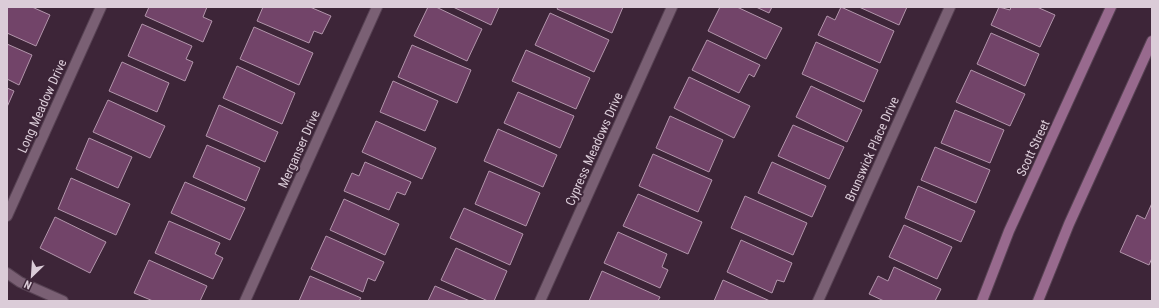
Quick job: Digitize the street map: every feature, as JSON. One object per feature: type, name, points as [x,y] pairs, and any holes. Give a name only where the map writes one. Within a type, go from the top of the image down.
[{"type":"main road","name":"Scott Street","points":[[982,301],[1009,231],[1111,7]]},
{"type":"main road","points":[[1038,301],[1069,224],[1152,42]]},
{"type":"street","name":"Long Meadow Drive","points":[[7,216],[101,7]]},
{"type":"street","name":"Merganser Drive","points":[[245,301],[376,7]]},
{"type":"street","name":"Cypress Meadows Drive","points":[[540,301],[672,7]]},
{"type":"street","name":"Brunswick Place Drive","points":[[818,301],[950,7]]},
{"type":"street","points":[[7,273],[20,282],[63,301]]},
{"type":"building","points":[[7,7],[32,7],[50,15],[36,46],[7,33]]},
{"type":"building","points":[[149,7],[207,7],[203,17],[212,21],[203,42],[145,16]]},
{"type":"building","points":[[263,7],[310,7],[331,16],[322,34],[314,31],[309,43],[257,21]]},
{"type":"building","points":[[428,7],[436,7],[482,29],[467,61],[414,36]]},
{"type":"building","points":[[453,7],[499,7],[491,25]]},
{"type":"building","points":[[558,7],[623,7],[612,33],[557,9]]},
{"type":"building","points":[[720,7],[737,7],[782,28],[766,59],[708,31]]},
{"type":"building","points":[[756,7],[772,7],[769,13]]},
{"type":"building","points":[[841,7],[894,31],[880,63],[818,35],[827,16],[835,20]]},
{"type":"building","points":[[859,7],[907,7],[899,25]]},
{"type":"building","points":[[999,7],[1010,10],[1011,7],[1037,7],[1055,15],[1040,47],[991,25]]},
{"type":"building","points":[[550,13],[609,40],[594,72],[535,45]]},
{"type":"building","points":[[142,24],[192,46],[186,59],[193,62],[185,81],[128,56]]},
{"type":"building","points":[[254,27],[313,53],[299,85],[240,59]]},
{"type":"building","points":[[991,33],[1039,54],[1025,86],[977,64]]},
{"type":"building","points":[[707,40],[760,65],[754,77],[749,74],[739,93],[692,70]]},
{"type":"building","points":[[816,42],[878,70],[864,102],[802,74]]},
{"type":"building","points":[[7,44],[32,55],[19,85],[7,79]]},
{"type":"building","points":[[412,45],[471,70],[457,103],[398,77]]},
{"type":"building","points":[[526,50],[590,78],[576,109],[512,81]]},
{"type":"building","points":[[122,62],[169,83],[157,112],[109,91]]},
{"type":"building","points":[[237,66],[295,93],[282,124],[223,98]]},
{"type":"building","points":[[971,70],[1025,94],[1010,126],[956,102]]},
{"type":"building","points":[[689,77],[750,106],[734,138],[674,108]]},
{"type":"building","points":[[393,81],[438,101],[425,131],[380,112]]},
{"type":"building","points":[[811,86],[862,110],[847,142],[796,117]]},
{"type":"building","points":[[7,88],[14,91],[7,107]]},
{"type":"building","points":[[518,92],[574,116],[560,148],[504,123]]},
{"type":"building","points":[[108,100],[165,126],[150,158],[93,132]]},
{"type":"building","points":[[219,105],[278,132],[265,162],[206,136]]},
{"type":"building","points":[[955,110],[1004,130],[990,163],[941,143]]},
{"type":"building","points":[[670,116],[723,140],[709,172],[656,148]]},
{"type":"building","points":[[376,121],[436,148],[422,179],[362,152]]},
{"type":"building","points":[[793,125],[844,147],[829,179],[778,156]]},
{"type":"building","points":[[498,129],[557,155],[543,187],[484,161]]},
{"type":"building","points":[[89,138],[132,157],[118,188],[76,169]]},
{"type":"building","points":[[207,145],[260,168],[246,201],[193,177]]},
{"type":"building","points":[[935,147],[990,170],[976,203],[921,180]]},
{"type":"building","points":[[653,154],[712,180],[698,212],[639,186]]},
{"type":"building","points":[[365,162],[411,182],[405,195],[397,192],[389,210],[344,191],[352,173],[359,176]]},
{"type":"building","points":[[772,162],[826,186],[812,217],[758,193]]},
{"type":"building","points":[[489,171],[540,193],[526,226],[475,204]]},
{"type":"building","points":[[71,178],[130,204],[116,235],[58,209]]},
{"type":"building","points":[[185,182],[245,208],[230,240],[171,213]]},
{"type":"building","points":[[918,186],[975,211],[961,242],[905,218]]},
{"type":"building","points":[[638,194],[702,222],[688,254],[623,226]]},
{"type":"building","points":[[745,196],[807,223],[793,255],[731,228]]},
{"type":"building","points":[[344,199],[399,224],[385,255],[330,230]]},
{"type":"building","points":[[1152,203],[1152,258],[1149,265],[1120,252],[1137,215],[1145,219]]},
{"type":"building","points":[[464,208],[523,234],[510,265],[450,238]]},
{"type":"building","points":[[55,217],[106,242],[90,273],[40,248]]},
{"type":"building","points":[[169,221],[220,243],[215,254],[223,258],[213,279],[155,253]]},
{"type":"building","points":[[904,225],[952,247],[937,279],[889,257]]},
{"type":"building","points":[[618,232],[667,254],[662,267],[668,270],[660,288],[604,263]]},
{"type":"building","points":[[326,236],[384,262],[375,281],[368,278],[363,292],[311,269]]},
{"type":"building","points":[[741,240],[792,263],[784,282],[777,280],[772,293],[727,272]]},
{"type":"building","points":[[456,248],[507,271],[494,301],[488,301],[441,280]]},
{"type":"building","points":[[149,260],[207,286],[200,301],[153,301],[134,293]]},
{"type":"building","points":[[894,267],[941,289],[935,301],[884,301],[869,294],[878,276],[888,281]]},
{"type":"building","points":[[602,271],[660,297],[658,301],[589,301]]},
{"type":"building","points":[[310,276],[361,298],[359,301],[299,301]]},
{"type":"building","points":[[723,280],[770,301],[714,301]]},
{"type":"building","points":[[435,286],[470,301],[428,301]]}]
